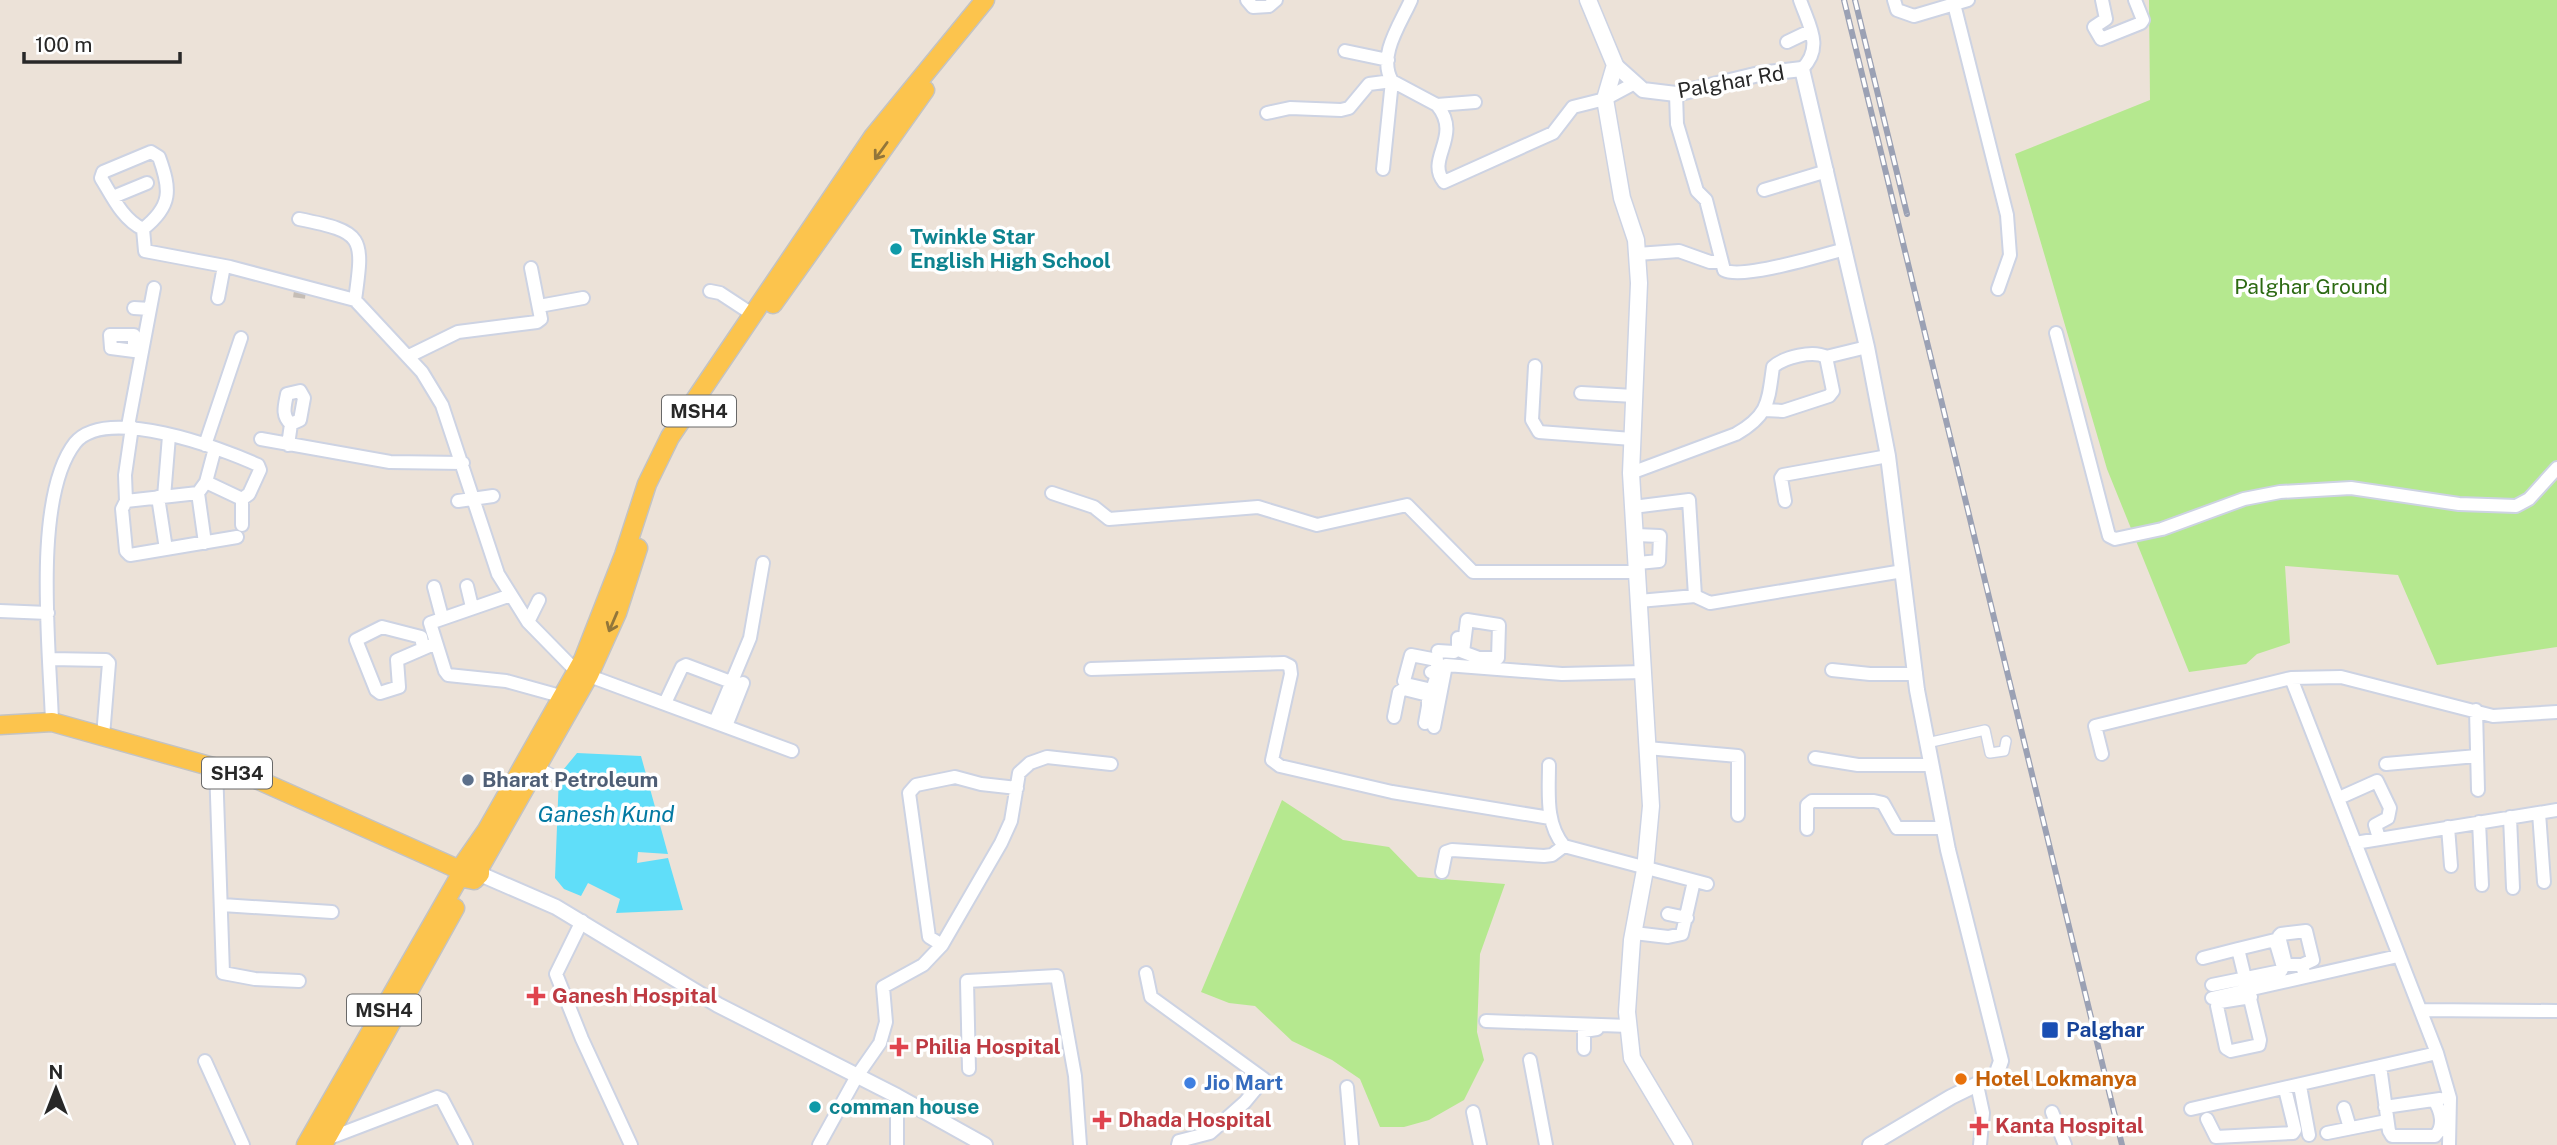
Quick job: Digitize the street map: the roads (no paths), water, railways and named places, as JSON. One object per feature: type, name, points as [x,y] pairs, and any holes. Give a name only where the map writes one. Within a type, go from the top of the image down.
[{"type":"main road","name":"MSH4","points":[[838,200],[873,137],[985,0]]},
{"type":"main road","name":"MSH4","points":[[325,1142],[564,696],[583,673],[618,613],[655,496],[670,459],[694,418],[776,290],[838,200],[997,0]]},
{"type":"main road","points":[[1588,0],[1615,65],[1602,92],[1622,198],[1636,240],[1637,254],[1632,473],[1651,806],[1645,870],[1634,933],[1629,1028],[1632,1058],[1684,1145]]},
{"type":"main road","name":"MSH4","points":[[306,1145],[470,871],[546,771],[653,472],[670,436],[752,314],[776,290]]},
{"type":"main road","name":"SH34","points":[[0,726],[52,722],[256,779],[470,871]]},
{"type":"street","points":[[1247,0],[1253,7],[1269,6],[1276,0]]},
{"type":"street","points":[[1383,169],[1392,81],[1388,50],[1411,0]]},
{"type":"street","points":[[1800,0],[1815,50],[1812,59],[1802,69],[1867,347],[1888,456],[1916,674],[1931,765],[2001,1061],[1996,1075],[1870,1145]]},
{"type":"street","points":[[1894,0],[1897,10],[1914,16],[1932,5],[1968,0]]},
{"type":"street","points":[[2102,0],[2106,19],[2094,27],[2101,39],[2141,23],[2143,20],[2135,0]]},
{"type":"street","points":[[1954,4],[2007,215],[2010,255],[1998,289]]},
{"type":"street","points":[[1787,42],[1810,31]]},
{"type":"street","points":[[1345,51],[1388,60]]},
{"type":"street","points":[[1437,105],[1448,132],[1439,155],[1439,169],[1444,182],[1553,133],[1573,107],[1602,92],[1633,84],[1615,65]]},
{"type":"street","name":"Palghar Rd","points":[[1633,84],[1643,90],[1676,94],[1759,74],[1802,69]]},
{"type":"street","points":[[1267,113],[1290,108],[1349,108],[1369,84],[1392,81],[1437,105],[1475,102]]},
{"type":"street","points":[[1676,94],[1677,124],[1697,191],[1706,200],[1724,270],[1730,274],[1768,269],[1845,249]]},
{"type":"street","points":[[151,152],[159,157],[168,180],[165,207],[160,216],[143,229],[135,225],[101,178],[103,172],[151,152]]},
{"type":"street","points":[[1764,191],[1827,171]]},
{"type":"street","points":[[113,197],[146,183]]},
{"type":"street","points":[[299,219],[333,226],[352,234],[359,244],[355,300]]},
{"type":"street","points":[[143,229],[145,251],[149,253],[224,266],[355,300],[409,356],[442,405],[498,574],[528,622],[583,673],[792,751]]},
{"type":"street","points":[[1637,254],[1679,251],[1710,262],[1722,262]]},
{"type":"street","points":[[218,298],[224,266]]},
{"type":"street","points":[[409,356],[458,332],[537,322],[541,319],[531,268]]},
{"type":"street","points":[[154,288],[137,355],[125,475],[126,501],[122,509],[126,551],[130,555],[237,537]]},
{"type":"street","points":[[710,291],[720,293],[752,314]]},
{"type":"street","points":[[539,306],[583,298]]},
{"type":"street","points":[[134,308],[150,309]]},
{"type":"street","points":[[2056,333],[2109,537],[2115,539],[2162,528],[2244,499],[2280,492],[2351,488],[2459,504],[2516,506],[2529,499],[2557,468]]},
{"type":"street","points":[[205,542],[198,493],[206,482],[210,446],[241,338]]},
{"type":"street","points":[[1632,473],[1736,434],[1752,425],[1765,410],[1773,367],[1781,360],[1820,354],[1826,357],[1867,347]]},
{"type":"street","points":[[1765,410],[1783,411],[1829,396],[1833,391],[1826,357]]},
{"type":"street","points":[[1535,366],[1532,421],[1539,432],[1632,439]]},
{"type":"street","points":[[1581,393],[1634,396]]},
{"type":"street","points":[[288,445],[291,424]]},
{"type":"street","points":[[52,722],[48,613],[50,509],[57,483],[76,443],[101,429],[130,427],[210,446],[258,465],[260,470],[249,494],[242,499]]},
{"type":"street","points":[[166,549],[161,497],[169,436]]},
{"type":"street","points":[[261,439],[390,463],[463,463]]},
{"type":"street","points":[[1785,501],[1783,475],[1888,456]]},
{"type":"street","points":[[206,482],[242,499]]},
{"type":"street","points":[[126,501],[198,493]]},
{"type":"street","points":[[1052,493],[1094,507],[1109,519],[1258,507],[1317,525],[1407,505],[1473,572],[1638,567],[1659,561],[1661,547],[1657,534],[1636,535]]},
{"type":"street","points":[[458,501],[493,496]]},
{"type":"street","points":[[242,499],[242,525]]},
{"type":"street","points":[[1633,507],[1689,500],[1695,592]]},
{"type":"street","points":[[720,724],[737,683],[750,638],[763,563]]},
{"type":"street","points":[[1658,591],[1695,592],[1710,603],[1903,570]]},
{"type":"street","points":[[467,586],[472,607]]},
{"type":"street","points":[[434,587],[442,617]]},
{"type":"street","points":[[1639,601],[1695,592]]},
{"type":"street","points":[[429,646],[430,623],[511,595]]},
{"type":"street","points":[[528,622],[539,600]]},
{"type":"street","points":[[0,611],[48,613]]},
{"type":"street","points":[[429,646],[397,660],[399,687],[380,693],[376,690],[356,639],[382,627],[421,637],[429,646],[448,675],[506,681],[564,696]]},
{"type":"street","points":[[1421,649],[1454,652],[1458,649],[1458,627]]},
{"type":"street","points":[[1429,725],[1439,671],[1438,651]]},
{"type":"street","points":[[50,659],[106,660],[109,663],[103,736]]},
{"type":"street","points":[[1439,671],[1479,662],[1562,674],[1644,672]]},
{"type":"street","points":[[1091,669],[1284,663],[1290,666],[1291,674],[1272,760],[1280,766],[1392,792],[1550,818]]},
{"type":"street","points":[[665,703],[682,667],[686,665],[737,683]]},
{"type":"street","points":[[1832,670],[1870,674],[1916,674]]},
{"type":"street","points":[[2102,754],[2095,726],[2291,678],[2342,677],[2493,716],[2557,712]]},
{"type":"street","points":[[2291,678],[2320,759],[2339,798],[2437,1053],[2450,1098],[2449,1145]]},
{"type":"street","points":[[1394,717],[1399,692],[1404,689],[1428,695],[1433,707]]},
{"type":"street","points":[[2476,710],[2478,790]]},
{"type":"street","points":[[1927,743],[1985,730],[1990,753],[2004,751],[2006,741]]},
{"type":"street","points":[[1647,748],[1738,755],[1738,815]]},
{"type":"street","points":[[2386,764],[2477,756]]},
{"type":"street","points":[[819,1145],[857,1076],[880,1043],[886,1022],[883,987],[923,965],[942,945],[1010,821],[1019,773],[1030,763],[1047,757],[1111,764]]},
{"type":"street","points":[[1815,758],[1858,765],[1931,765]]},
{"type":"street","points":[[1549,765],[1550,818],[1556,836],[1563,846],[1701,883],[1685,930],[1678,936],[1634,933]]},
{"type":"street","points":[[216,767],[223,973],[255,979],[299,981]]},
{"type":"street","points":[[942,945],[929,937],[909,793],[916,785],[956,777],[1017,788]]},
{"type":"street","points":[[2339,798],[2377,781],[2390,808],[2388,818],[2355,843]]},
{"type":"street","points":[[1807,829],[1807,805],[1812,801],[1883,803],[1897,828],[1944,828]]},
{"type":"street","points":[[2373,831],[2448,827],[2557,810]]},
{"type":"street","points":[[2539,813],[2544,882]]},
{"type":"street","points":[[2510,817],[2513,888]]},
{"type":"street","points":[[2479,822],[2482,885]]},
{"type":"street","points":[[2448,827],[2451,866]]},
{"type":"street","points":[[1442,872],[1446,852],[1452,850],[1544,856],[1552,855],[1563,846]]},
{"type":"street","points":[[470,871],[582,921],[718,1005],[897,1096],[985,1145]]},
{"type":"street","points":[[222,905],[332,912]]},
{"type":"street","points":[[1668,914],[1687,918]]},
{"type":"street","points":[[582,921],[556,974],[582,1039],[631,1145]]},
{"type":"street","points":[[2203,958],[2238,949],[2275,940],[2278,943],[2281,971],[2249,988],[2220,1002],[2217,1006],[2226,1048],[2231,1051],[2259,1045],[2249,988],[2238,949]]},
{"type":"street","points":[[2212,991],[2249,988],[2303,971],[2398,956]]},
{"type":"street","points":[[1146,973],[1152,997],[1264,1079],[1244,1102],[1210,1133],[1178,1141],[1178,1145]]},
{"type":"street","points":[[969,1069],[967,981],[1057,976],[1075,1076],[1080,1145]]},
{"type":"street","points":[[2421,1010],[2557,1011]]},
{"type":"street","points":[[1486,1021],[1629,1028]]},
{"type":"street","points":[[1584,1049],[1587,1029],[1629,1028]]},
{"type":"street","points":[[2191,1110],[2437,1053]]},
{"type":"street","points":[[1530,1060],[1546,1145]]},
{"type":"street","points":[[205,1061],[243,1145]]},
{"type":"street","points":[[2380,1066],[2387,1121],[2392,1136],[2431,1138],[2439,1132],[2440,1110],[2434,1100]]},
{"type":"street","points":[[1977,1085],[1983,1113],[1980,1145]]},
{"type":"street","points":[[2300,1086],[2309,1135]]},
{"type":"street","points":[[1347,1087],[1352,1145]]},
{"type":"street","points":[[2207,1119],[2216,1138],[2292,1133],[2295,1130],[2284,1089]]},
{"type":"street","points":[[897,1096],[897,1145]]},
{"type":"street","points":[[325,1142],[437,1097],[442,1099],[466,1145]]},
{"type":"street","points":[[2385,1107],[2450,1098]]},
{"type":"street","points":[[2344,1108],[2350,1128]]},
{"type":"street","points":[[1473,1112],[1480,1145]]},
{"type":"street","points":[[2052,1112],[2065,1145]]},
{"type":"street","points":[[2327,1133],[2387,1121]]},
{"type":"water","name":"Ganesh Kund","points":[[577,753],[641,756],[668,854],[638,852],[637,863],[668,858],[683,910],[616,913],[620,899],[588,883],[581,896],[564,889],[555,878],[559,775]]},
{"type":"tunnel","points":[[299,298],[300,291]]},
{"type":"railway","points":[[1844,0],[2122,1145]]},
{"type":"railway","points":[[1855,0],[1907,214]]},
{"type":"place","name":"Twinkle Star English High School","points":[[896,249]]},
{"type":"place","name":"Bharat Petroleum","points":[[468,780]]},
{"type":"place","name":"Ganesh Hospital","points":[[536,996]]},
{"type":"place","name":"Palghar","points":[[2050,1030]]},
{"type":"place","name":"Philia Hospital","points":[[899,1047]]},
{"type":"place","name":"Hotel Lokmanya","points":[[1961,1079]]},
{"type":"place","name":"Jio Mart","points":[[1190,1083]]},
{"type":"place","name":"comman house","points":[[815,1107]]},
{"type":"place","name":"Dhada Hospital","points":[[1102,1120]]},
{"type":"place","name":"Kanta Hospital","points":[[1979,1126]]},
{"type":"park label","name":"Palghar Ground","points":[[2311,287]]}]
